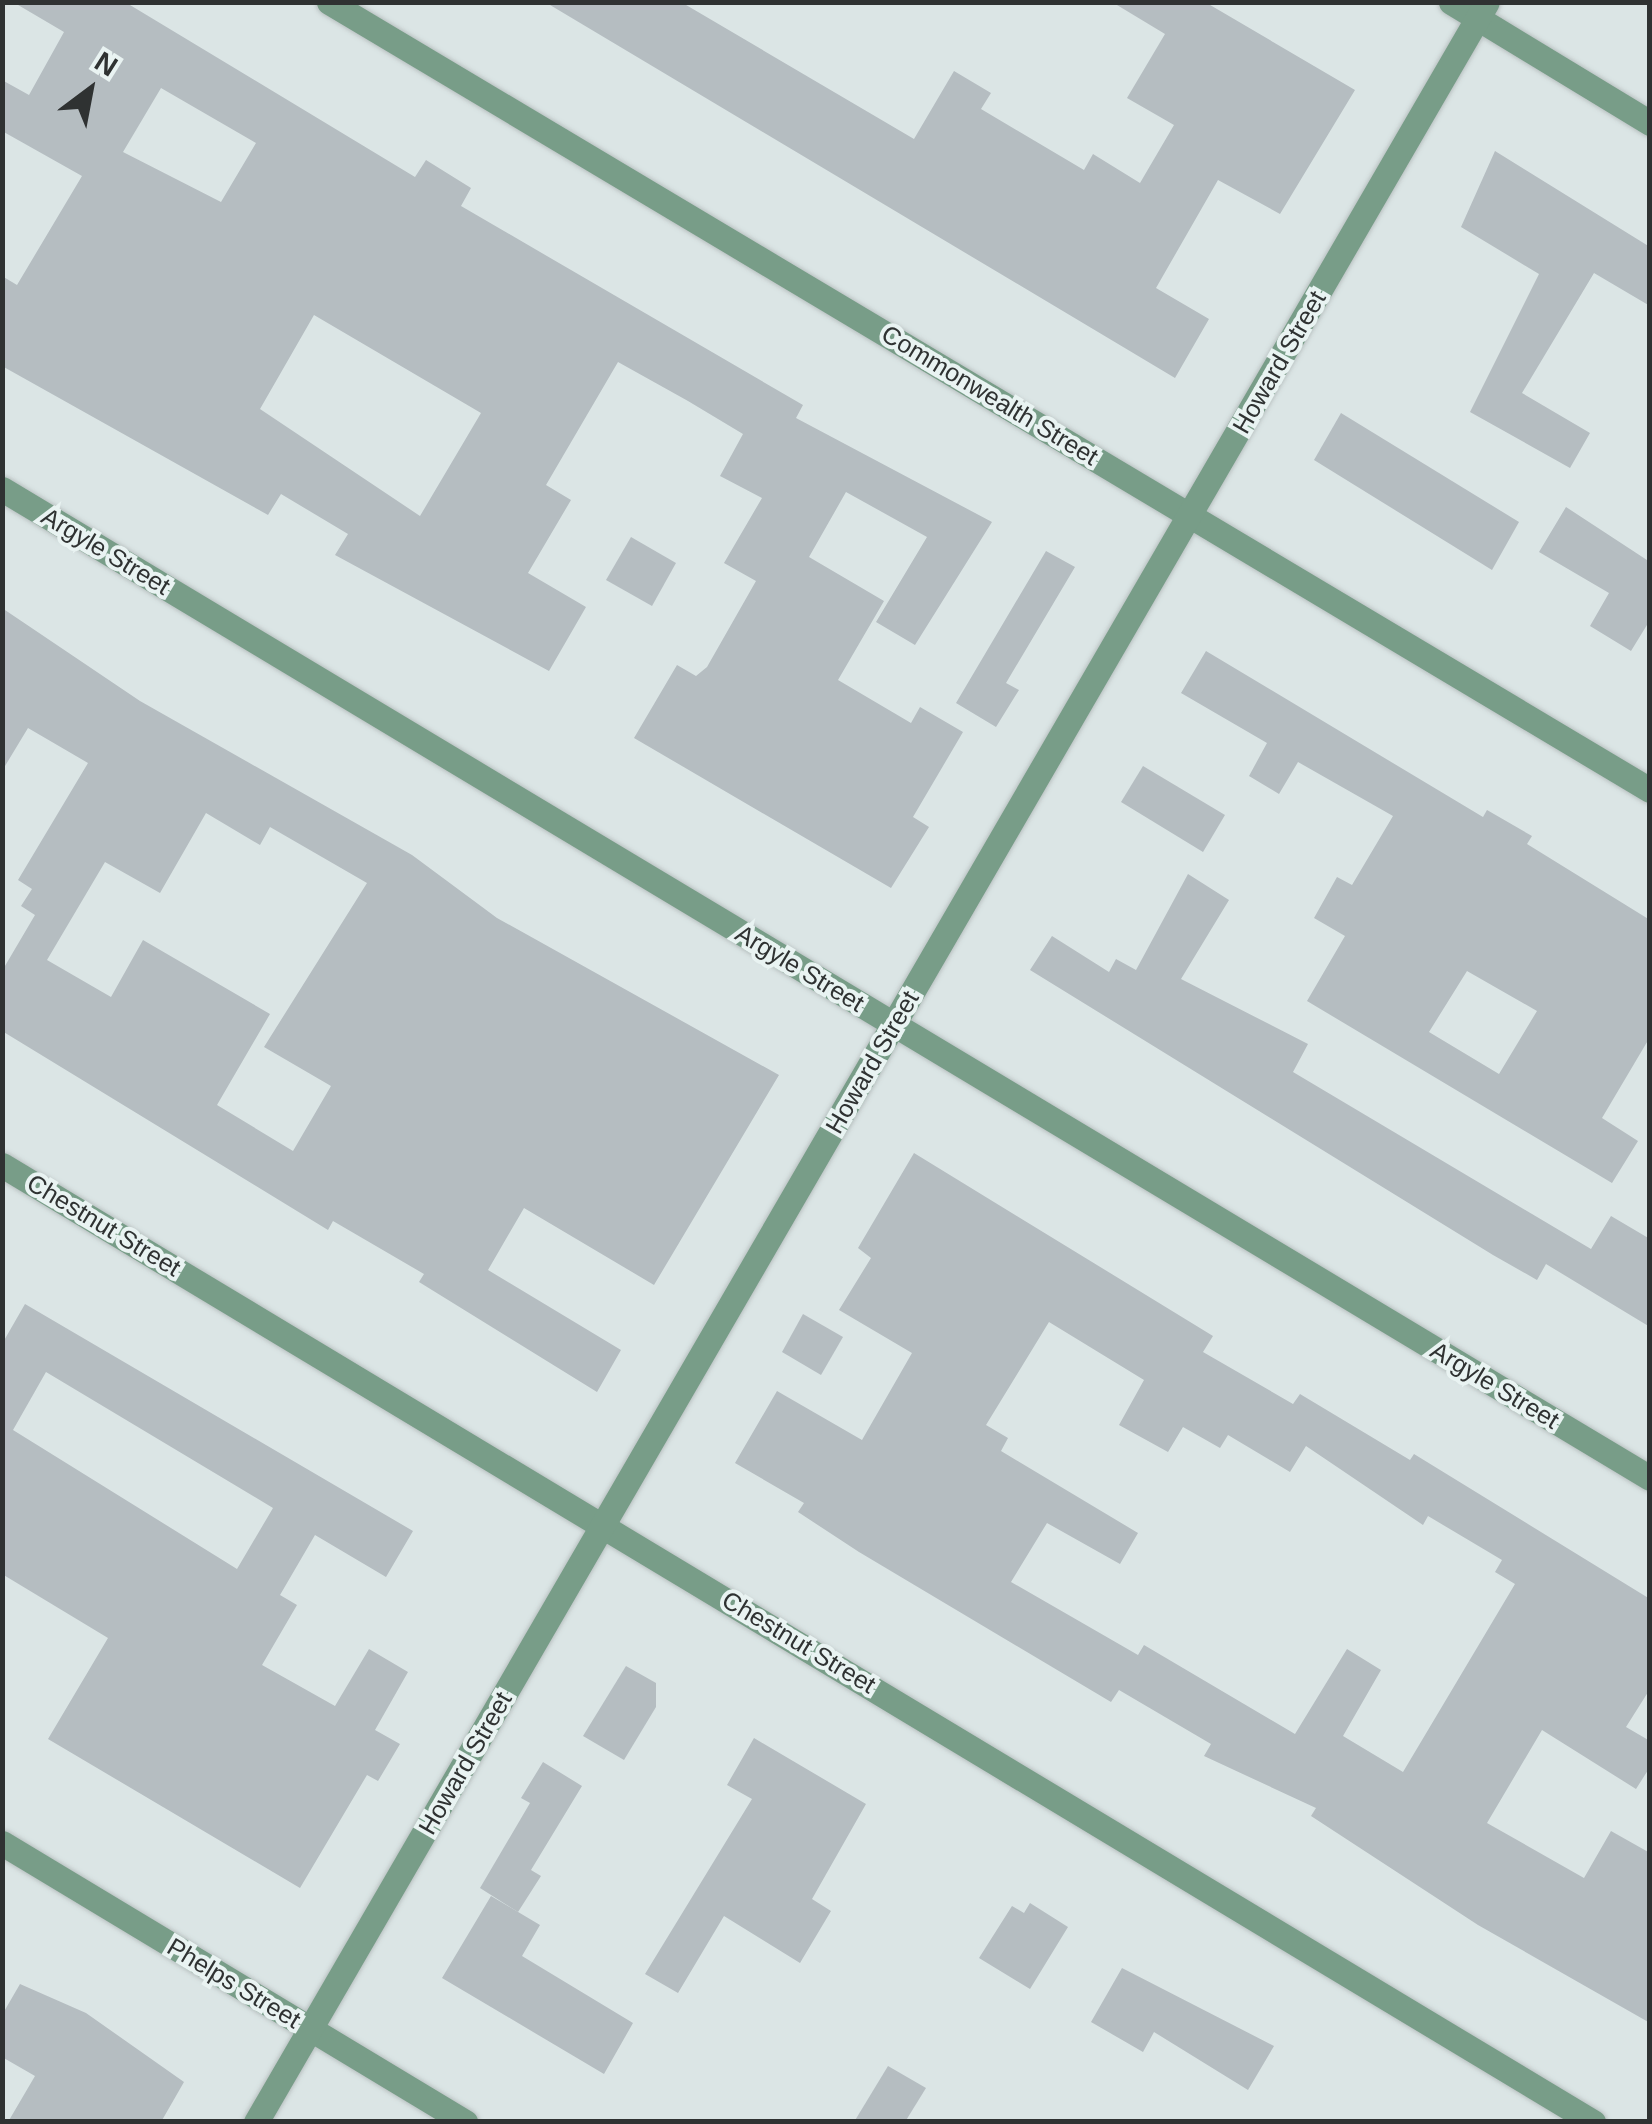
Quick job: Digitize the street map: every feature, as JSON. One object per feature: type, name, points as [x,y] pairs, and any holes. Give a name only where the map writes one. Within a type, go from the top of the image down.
[{"type":"street","name":"Commonwealth Street","points":[[329,2],[1650,790]]},
{"type":"street","points":[[1451,2],[1483,10],[1650,123]]},
{"type":"street","name":"Howard Street","points":[[256,2122],[1483,10]]},
{"type":"street","name":"Argyle Street","points":[[2,489],[1650,1478]]},
{"type":"street","name":"Chestnut Street","points":[[2,1165],[1593,2122]]},
{"type":"street","name":"Phelps Street","points":[[2,1843],[465,2122]]},
{"type":"building","points":[[13,2],[125,2],[415,177],[426,160],[471,188],[461,206],[803,405],[796,418],[992,522],[915,645],[876,622],[927,537],[846,492],[809,557],[884,601],[838,680],[911,723],[920,707],[963,732],[913,817],[929,827],[891,888],[634,738],[677,665],[696,676],[707,667],[756,581],[724,563],[762,498],[720,476],[743,434],[688,401],[618,362],[546,485],[571,500],[528,573],[586,607],[549,671],[335,555],[348,534],[281,494],[268,515],[2,366],[2,276],[17,285],[82,176],[2,131],[2,80],[29,95],[64,32]],"holes":[[[161,88],[256,143],[221,202],[123,152]],[[314,315],[481,413],[420,516],[260,409]]]},
{"type":"building","points":[[545,2],[681,2],[914,139],[954,71],[991,93],[981,109],[1084,170],[1093,154],[1140,183],[1174,125],[1127,98],[1165,34],[1112,2],[1205,2],[1355,90],[1280,214],[1218,180],[1156,288],[1209,319],[1175,378]]},
{"type":"building","points":[[1495,151],[1650,247],[1650,306],[1594,273],[1522,393],[1590,433],[1570,468],[1470,412],[1539,274],[1461,227]]},
{"type":"building","points":[[1341,413],[1519,522],[1492,570],[1314,460]]},
{"type":"building","points":[[1566,507],[1650,562],[1650,620],[1631,651],[1590,626],[1609,593],[1539,552]]},
{"type":"building","points":[[631,537],[676,563],[652,606],[606,580]]},
{"type":"building","points":[[1046,551],[1075,567],[1006,683],[1019,690],[996,727],[956,703]]},
{"type":"building","points":[[2,608],[140,701],[412,855],[497,918],[779,1075],[654,1285],[524,1208],[488,1270],[621,1350],[597,1392],[419,1282],[424,1274],[333,1221],[328,1230],[2,1031],[2,971],[35,915],[21,906],[32,889],[18,880],[88,763],[28,728],[2,771]],"holes":[[[206,813],[260,845],[270,827],[367,883],[264,1047],[331,1086],[293,1151],[217,1105],[270,1014],[143,940],[111,997],[47,960],[105,862],[160,893]]]},
{"type":"building","points":[[1206,651],[1483,817],[1487,810],[1532,836],[1527,844],[1650,920],[1650,1037],[1602,1118],[1638,1141],[1612,1183],[1307,1001],[1345,936],[1314,918],[1337,877],[1352,885],[1393,816],[1298,762],[1279,794],[1249,776],[1267,743],[1181,693]],"holes":[[[1467,971],[1537,1011],[1499,1074],[1429,1032]]]},
{"type":"building","points":[[1143,766],[1225,815],[1203,852],[1121,802]]},
{"type":"building","points":[[1188,874],[1229,900],[1181,979],[1308,1044],[1293,1072],[1591,1249],[1611,1216],[1650,1239],[1650,1327],[1546,1264],[1537,1280],[1493,1255],[1030,970],[1052,936],[1109,972],[1116,959],[1136,970]]},
{"type":"building","points":[[914,1153],[1213,1336],[1203,1352],[1293,1404],[1300,1394],[1410,1460],[1414,1454],[1650,1599],[1650,1689],[1626,1727],[1650,1741],[1650,1767],[1636,1789],[1542,1730],[1487,1823],[1584,1878],[1611,1831],[1650,1853],[1650,2023],[1478,1925],[1311,1816],[1316,1808],[1204,1756],[1211,1744],[1119,1690],[1111,1702],[859,1552],[798,1512],[804,1503],[735,1463],[777,1391],[862,1440],[912,1353],[839,1310],[871,1258],[858,1248]],"holes":[[[1049,1322],[1144,1380],[1119,1425],[1168,1452],[1183,1427],[1220,1448],[1228,1435],[1290,1472],[1306,1446],[1423,1525],[1428,1516],[1502,1560],[1495,1572],[1515,1584],[1403,1772],[1343,1736],[1381,1670],[1347,1649],[1295,1734],[1144,1645],[1138,1655],[1011,1582],[1047,1523],[1120,1564],[1138,1533],[1001,1451],[1008,1438],[986,1425]]]},
{"type":"building","points":[[25,1304],[413,1531],[386,1577],[315,1535],[280,1595],[297,1605],[262,1665],[335,1706],[369,1649],[408,1672],[375,1730],[400,1744],[378,1781],[367,1775],[300,1888],[48,1739],[108,1638],[2,1574],[2,1344]],"holes":[[[46,1372],[273,1508],[237,1569],[13,1430]]]},
{"type":"building","points":[[803,1314],[843,1337],[821,1375],[782,1352]]},
{"type":"building","points":[[626,1666],[656,1683],[656,1707],[624,1760],[583,1736]]},
{"type":"building","points":[[754,1738],[866,1804],[812,1899],[831,1911],[800,1963],[724,1916],[678,1993],[645,1974],[752,1799],[727,1785]]},
{"type":"building","points":[[543,1762],[582,1786],[531,1870],[541,1876],[518,1912],[480,1888],[530,1803],[521,1798]]},
{"type":"building","points":[[491,1896],[540,1925],[522,1956],[633,2023],[604,2074],[442,1978]]},
{"type":"building","points":[[1030,1903],[1068,1927],[1030,1989],[979,1958],[1012,1906],[1024,1913]]},
{"type":"building","points":[[1122,1968],[1274,2046],[1248,2090],[1154,2032],[1143,2052],[1091,2022]]},
{"type":"building","points":[[20,1984],[86,2013],[184,2082],[161,2122],[8,2122],[35,2076],[2,2057],[2,2015]]},
{"type":"building","points":[[888,2066],[926,2088],[905,2122],[854,2122]]}]
